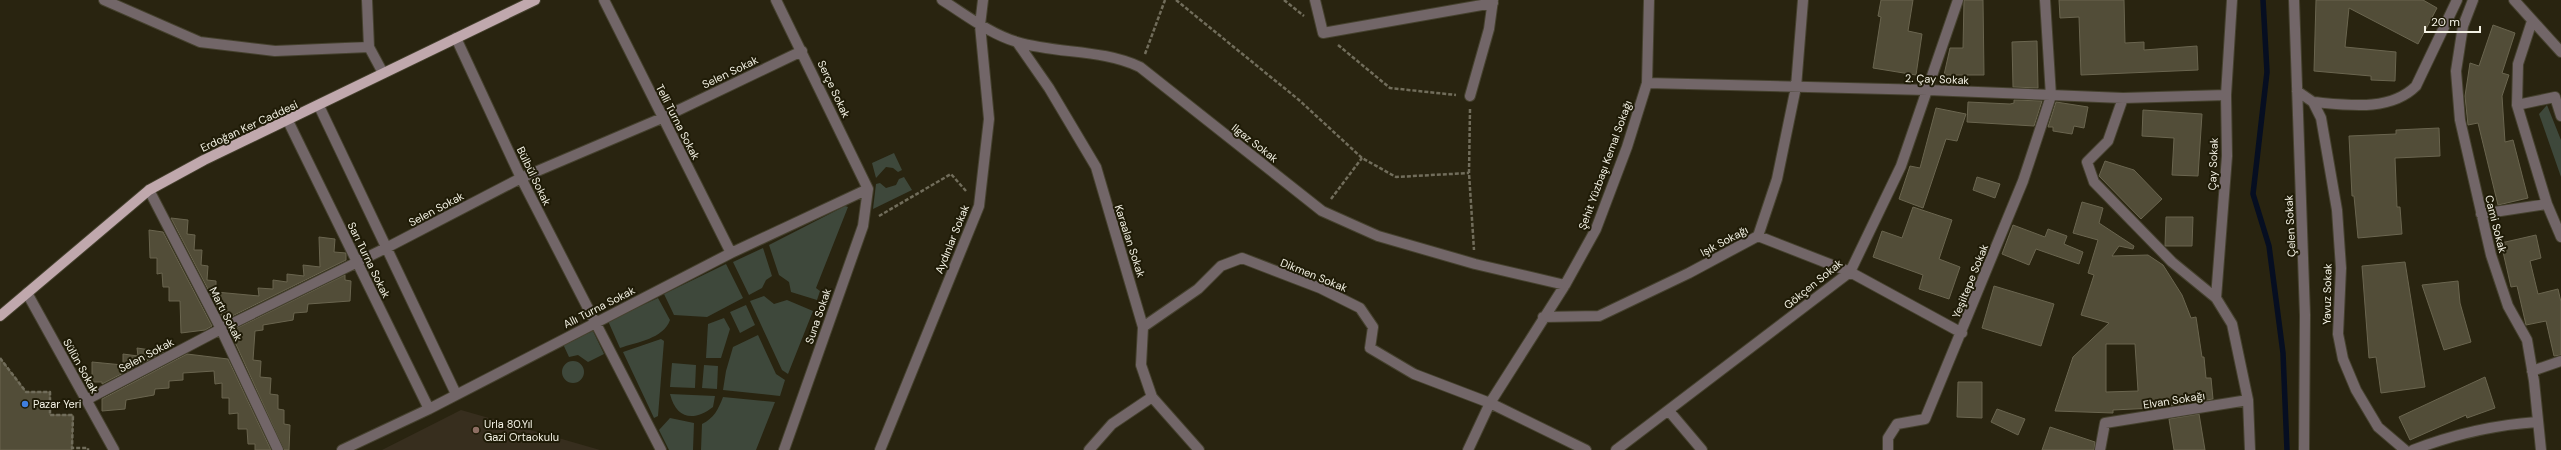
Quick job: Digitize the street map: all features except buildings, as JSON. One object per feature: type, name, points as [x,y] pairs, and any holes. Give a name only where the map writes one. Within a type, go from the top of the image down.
[{"type":"main road","name":"Erdoğan Ker Caddesi","points":[[0,316],[149,190],[204,160],[288,121],[383,73],[535,0]]},
{"type":"street","points":[[104,0],[200,42],[275,51],[369,47]]},
{"type":"street","points":[[367,0],[369,47],[383,73]]},
{"type":"street","name":"Telli Turna Sokak","points":[[604,0],[731,253]]},
{"type":"street","name":"Serçe Sokak","points":[[776,0],[868,188]]},
{"type":"street","name":"Ilgaz Sokak","points":[[942,0],[980,25],[1017,42],[1123,59],[1140,67],[1322,211],[1378,236],[1475,264],[1565,285]]},
{"type":"street","name":"Aydınlar Sokak","points":[[880,450],[979,206],[989,119],[980,25],[983,0]]},
{"type":"street","points":[[1316,0],[1324,33],[1493,1],[1489,29],[1470,96]]},
{"type":"street","name":"Şehit Yüzbaşı Kemal Sokağı","points":[[1468,450],[1490,404],[1543,317],[1565,285],[1596,229],[1627,147],[1647,83],[1649,0]]},
{"type":"street","name":"Işık Sokağı","points":[[1543,317],[1599,316],[1689,273],[1758,236],[1777,179],[1796,87],[1803,0]]},
{"type":"street","name":"Gökçen Sokak","points":[[1616,450],[1850,272],[1901,166],[1958,0]]},
{"type":"street","points":[[2045,0],[2051,96]]},
{"type":"street","name":"Çay Sokak","points":[[2216,298],[2227,156],[2226,95],[2232,0]]},
{"type":"street","name":"Çelen Sokak","points":[[2294,0],[2305,315],[2304,450]]},
{"type":"street","points":[[2297,90],[2313,102],[2353,106],[2396,100],[2416,86],[2457,0]]},
{"type":"street","name":"Cami Sokak","points":[[2473,0],[2463,26],[2456,70],[2460,120],[2490,255],[2508,306],[2527,340],[2532,371],[2536,422],[2541,450]]},
{"type":"street","points":[[2514,0],[2561,52]]},
{"type":"street","points":[[2532,20],[2518,64],[2517,105],[2547,204],[2561,237]]},
{"type":"street","name":"Bülbül Sokak","points":[[456,38],[521,178],[661,450]]},
{"type":"street","name":"Karaalan Sokak","points":[[1017,42],[1049,88],[1096,167],[1143,327],[1141,365],[1152,397],[1199,450]]},
{"type":"street","name":"Selen Sokak","points":[[86,400],[221,329],[388,247],[521,178],[662,118],[802,51]]},
{"type":"street","name":"2. Çay Sokak","points":[[1647,83],[1928,90],[2123,98],[2226,95]]},
{"type":"street","name":"Yeşiltepe Sokak","points":[[1888,450],[1888,438],[1897,424],[1925,419],[1962,333],[2023,181],[2051,96]]},
{"type":"street","points":[[2517,105],[2554,97],[2561,116]]},
{"type":"street","points":[[2123,98],[2108,141],[2087,162],[2094,182],[2172,262],[2216,298],[2232,324],[2248,400],[2250,450]]},
{"type":"street","name":"Yavuz Sokak","points":[[2313,102],[2321,118],[2337,210],[2341,268],[2338,334],[2343,359],[2356,390],[2378,427],[2406,450]]},
{"type":"street","points":[[318,106],[388,247],[456,394]]},
{"type":"street","name":"Sarı Turna Sokak","points":[[288,121],[428,409]]},
{"type":"street","name":"Suna Sokak","points":[[784,450],[863,226],[868,188]]},
{"type":"street","name":"Allı Turna Sokak","points":[[342,450],[428,409],[731,253],[868,188]]},
{"type":"street","name":"Martı Sokak","points":[[149,190],[221,329],[278,450]]},
{"type":"street","points":[[2481,214],[2547,204]]},
{"type":"street","points":[[1758,236],[1850,272],[1962,333]]},
{"type":"street","name":"Dikmen Sokak","points":[[1143,327],[1198,289],[1221,266],[1242,258],[1320,288],[1360,308],[1373,327],[1370,348],[1414,374],[1490,404],[1586,450]]},
{"type":"street","name":"Sülün Sokak","points":[[27,293],[114,450]]},
{"type":"street","points":[[2532,371],[2561,361]]},
{"type":"street","points":[[1088,450],[1112,424],[1152,397]]},
{"type":"street","name":"Elvan Sokağı","points":[[2100,450],[2105,423],[2248,400]]},
{"type":"street","points":[[1669,411],[1702,450]]},
{"type":"street","points":[[2413,450],[2449,436],[2490,426],[2536,422]]},
{"type":"path","points":[[1140,67],[1165,0]]},
{"type":"path","points":[[1176,0],[1299,100],[1362,158],[1396,177],[1469,173]]},
{"type":"path","points":[[1284,0],[1390,88],[1470,96],[1469,173],[1475,264]]},
{"type":"path","points":[[1322,211],[1362,158]]},
{"type":"path","points":[[863,226],[950,174],[979,206]]},
{"type":"path","points":[[0,358],[26,392],[50,392],[50,415],[73,415],[72,448],[88,448],[88,450]]},
{"type":"shaded area","name":"Urla 80.Yıl Gazi Ortaokulu","points":[[461,410],[600,450],[382,450]]},
{"type":"green space","points":[[2547,105],[2561,140],[2561,177],[2539,114]]},
{"type":"green space","points":[[894,153],[902,170],[898,172],[893,168],[886,167],[876,178],[872,163]]},
{"type":"green space","points":[[904,177],[912,190],[873,209],[876,184],[880,183],[886,188],[896,185],[899,179]]},
{"type":"green space","points":[[845,206],[848,207],[816,288],[820,291],[817,300],[791,292],[789,282],[779,275],[769,245]]},
{"type":"green space","points":[[763,248],[772,276],[766,280],[762,288],[749,295],[733,262]]},
{"type":"green space","points":[[726,264],[743,298],[707,317],[674,315],[664,294]]},
{"type":"green space","points":[[764,296],[774,304],[787,300],[813,311],[788,374],[782,370],[750,301]]},
{"type":"green space","points":[[658,298],[670,320],[667,326],[656,336],[620,348],[608,321]]},
{"type":"green space","points":[[746,305],[755,325],[740,333],[730,312]]},
{"type":"green space","points":[[724,318],[730,329],[721,358],[706,358],[708,324]]},
{"type":"green space","points":[[593,331],[604,354],[588,362],[578,355],[569,357],[563,344]]},
{"type":"green space","points":[[758,335],[776,374],[785,380],[780,396],[723,390],[726,371],[733,347]]},
{"type":"green space","points":[[661,339],[664,341],[658,416],[654,418],[623,352]]},
{"type":"green space","points":[[573,361],[581,364],[584,372],[581,380],[573,383],[565,380],[562,372],[565,364]]},
{"type":"green space","points":[[672,363],[696,365],[695,388],[670,387]]},
{"type":"green space","points":[[704,365],[718,366],[717,389],[702,388]]},
{"type":"green space","points":[[670,394],[715,396],[713,407],[706,412],[699,415],[687,416],[677,409]]},
{"type":"green space","points":[[723,397],[775,402],[756,450],[701,450],[702,424],[710,419],[715,413]]},
{"type":"green space","points":[[670,418],[694,423],[693,450],[669,450],[659,430]]},
{"type":"waterway","points":[[2263,0],[2267,72],[2253,194],[2269,246],[2283,353],[2287,450]]},
{"type":"place","name":"Pazar Yeri","points":[[25,404]]},
{"type":"place","name":"Urla 80.Yıl Gazi Ortaokulu","points":[[476,430]]}]
